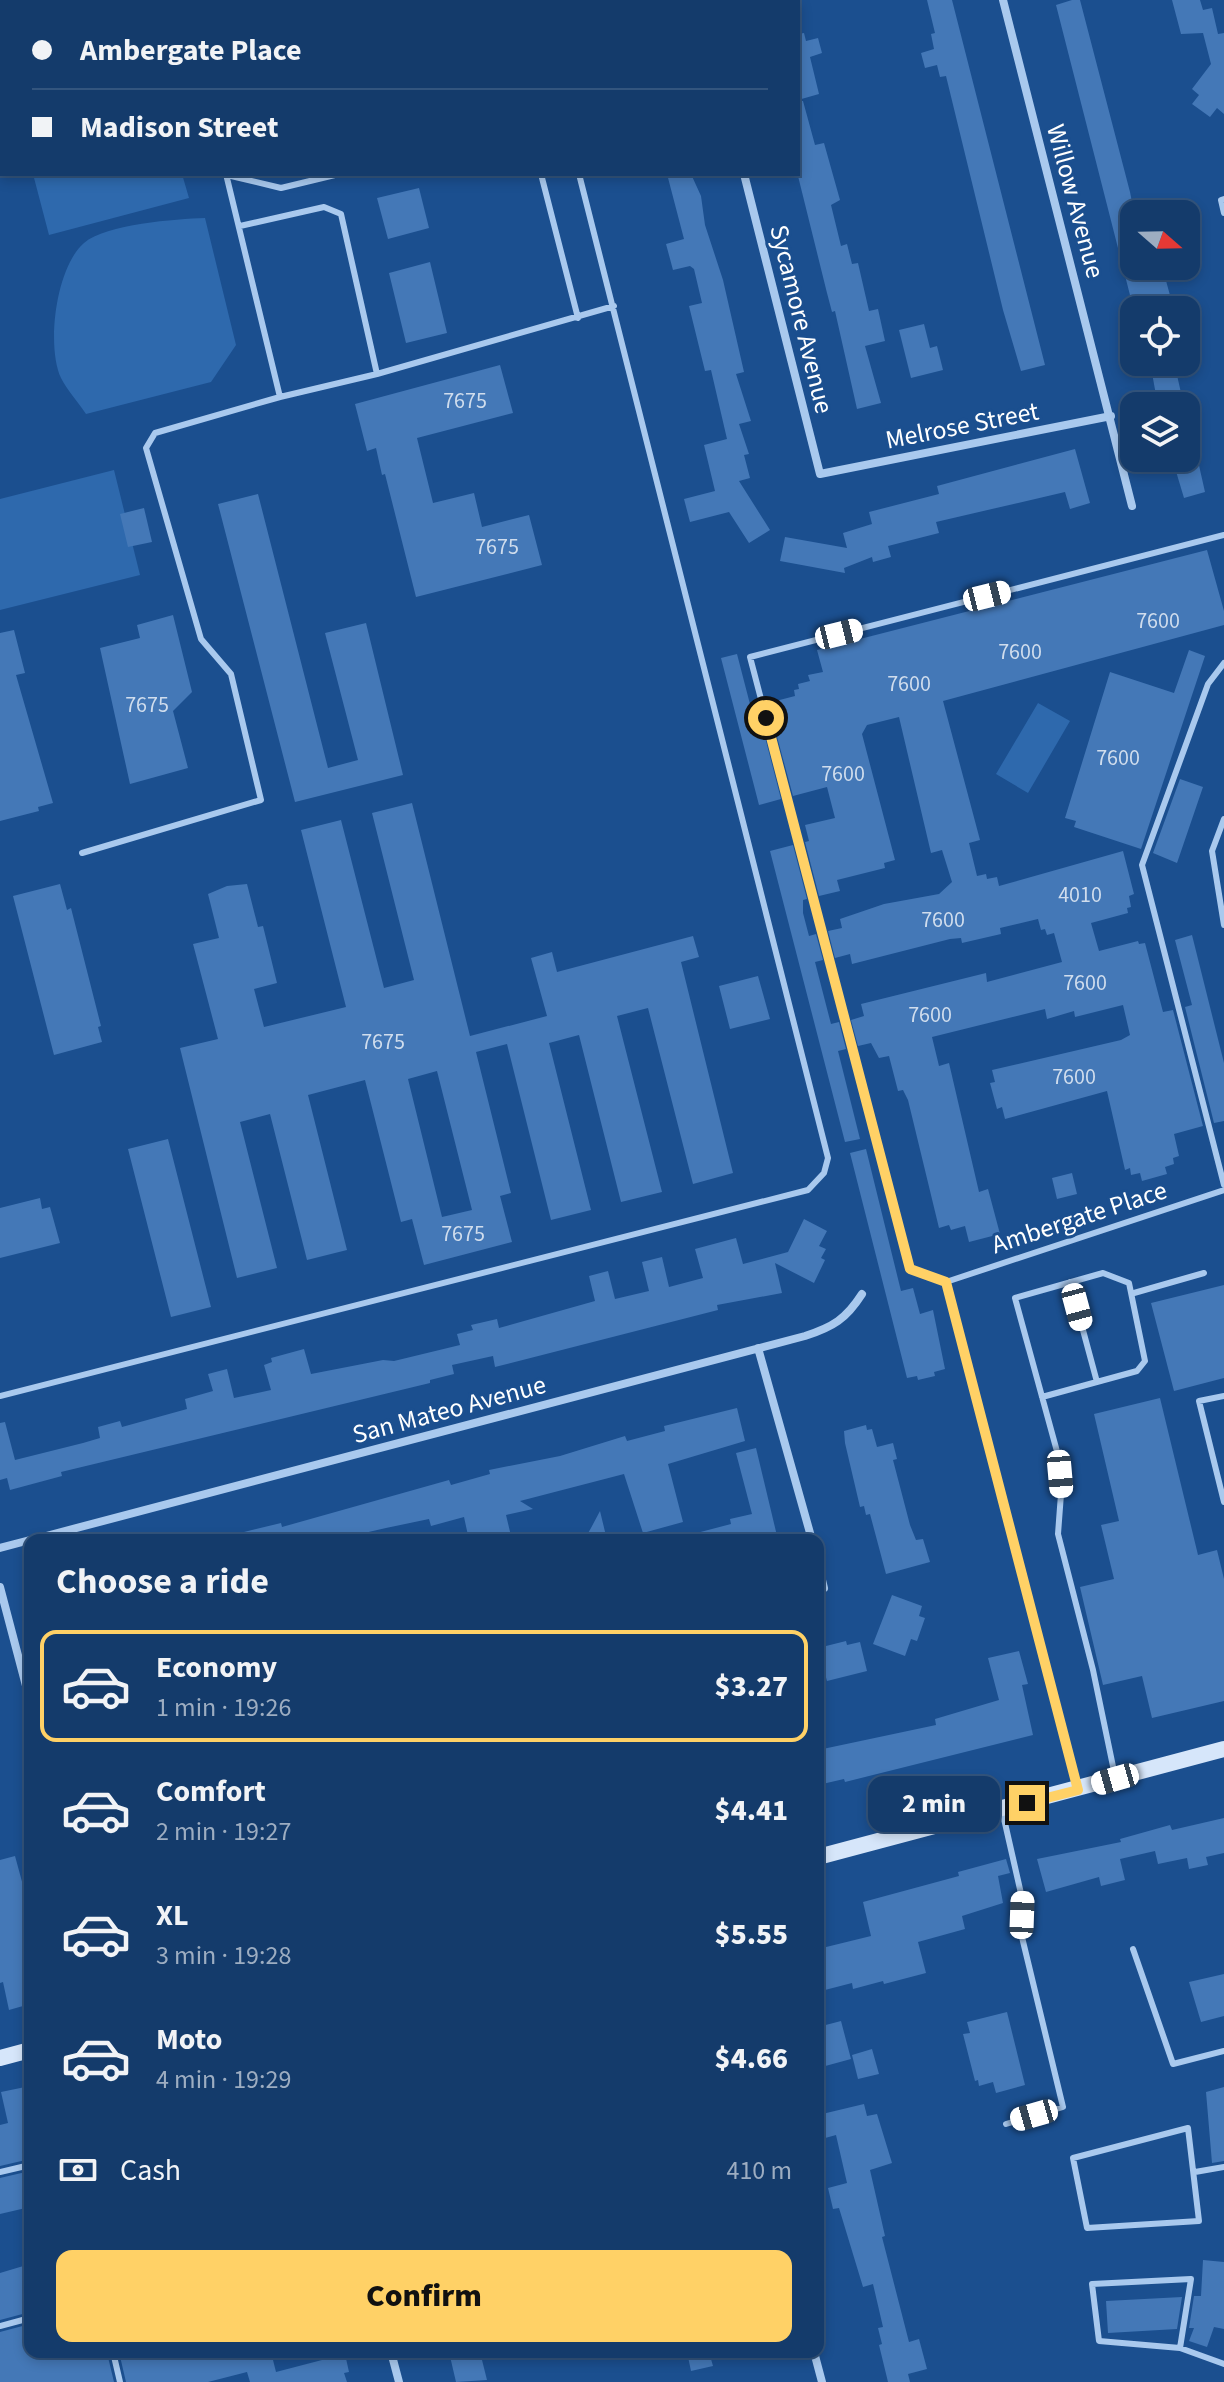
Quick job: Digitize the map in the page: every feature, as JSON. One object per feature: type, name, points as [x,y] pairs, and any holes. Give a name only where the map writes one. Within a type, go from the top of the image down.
[{"type":"main road","points":[[824,1855],[1224,1749]]},
{"type":"main road","points":[[0,2058],[24,2052]]},
{"type":"street","name":"Willow Avenue","points":[[1003,0],[1132,506]]},
{"type":"street","name":"Sycamore Avenue","points":[[745,176],[820,474]]},
{"type":"street","name":"Melrose Street","points":[[820,474],[1111,416]]},
{"type":"street","name":"San Mateo Avenue","points":[[54,1534],[836,1326],[850,1314],[862,1294]]},
{"type":"street","points":[[758,1348],[810,1534]]},
{"type":"street","name":"San Mateo Avenue","points":[[0,1548],[24,1542]]},
{"type":"street","points":[[0,1587],[24,1678]]},
{"type":"street","points":[[393,2358],[399,2382]]},
{"type":"street","points":[[816,2358],[822,2382]]},
{"type":"lane","points":[[228,176],[280,397]]},
{"type":"lane","points":[[235,176],[281,188],[331,176]]},
{"type":"lane","points":[[542,176],[578,318]]},
{"type":"lane","points":[[0,1396],[808,1190],[824,1173],[828,1158],[580,176]]},
{"type":"lane","points":[[1224,199],[1224,213]]},
{"type":"lane","points":[[240,226],[324,207],[341,214],[377,374]]},
{"type":"lane","points":[[82,853],[261,800],[231,674],[201,639],[146,448],[155,433],[614,306]]},
{"type":"lane","points":[[1078,1790],[946,1282],[910,1269],[750,657],[1224,535]]},
{"type":"lane","name":"Ambergate Place","points":[[946,1282],[1224,1187],[1142,865],[1208,684],[1224,663]]},
{"type":"lane","points":[[1224,819],[1212,851],[1224,925]]},
{"type":"lane","points":[[1042,1397],[1137,1371],[1145,1361],[1134,1293],[1129,1283],[1103,1273],[1015,1298],[1042,1397],[1058,1455],[1061,1494],[1058,1534],[1093,1670],[1115,1779]]},
{"type":"lane","points":[[1134,1293],[1204,1273]]},
{"type":"lane","points":[[1070,1282],[1097,1382]]},
{"type":"lane","points":[[1224,1396],[1199,1401],[1224,1502]]},
{"type":"lane","points":[[1002,1810],[1022,1898],[1021,1933],[1063,2107],[1006,2124]]},
{"type":"lane","points":[[1133,1949],[1173,2064],[1224,2051]]},
{"type":"lane","points":[[1188,2128],[1195,2172],[1199,2221],[1087,2228],[1073,2158],[1188,2128]]},
{"type":"lane","points":[[0,2172],[24,2166]]},
{"type":"lane","points":[[1195,2172],[1224,2167]]},
{"type":"lane","points":[[1180,2348],[1191,2279],[1092,2284],[1099,2341],[1180,2348],[1224,2364]]},
{"type":"lane","points":[[0,2326],[24,2320]]},
{"type":"lane","points":[[114,2358],[120,2382]]},
{"type":"shaded area","points":[[34,176],[183,176],[189,198],[49,235]]},
{"type":"shaded area","points":[[205,218],[236,345],[211,382],[86,414],[61,378],[54,347],[60,288],[74,254],[84,243],[108,231],[142,224]]},
{"type":"shaded area","points":[[114,470],[140,575],[0,610],[0,499]]},
{"type":"shaded area","points":[[1038,703],[1070,721],[1028,793],[996,774]]},
{"type":"building","points":[[927,0],[952,0],[1045,365],[1021,371],[1003,310],[946,76],[940,77],[937,65],[925,68],[921,53],[934,49],[931,34],[935,33]]},
{"type":"building","points":[[1080,0],[1130,192],[1132,200],[1120,200],[1120,256],[1056,5]]},
{"type":"building","points":[[1172,0],[1200,0],[1203,10],[1212,8],[1218,34],[1224,33],[1224,114],[1217,108],[1210,117],[1192,104],[1199,95],[1192,89],[1211,64],[1203,33],[1181,34]]},
{"type":"building","points":[[804,33],[806,41],[818,38],[822,53],[810,57],[819,94],[800,99],[800,34]]},
{"type":"building","points":[[800,101],[803,101],[815,145],[824,143],[840,200],[831,205],[841,246],[847,244],[852,264],[858,263],[869,311],[878,309],[885,341],[865,346],[881,403],[857,409],[835,311],[832,312],[798,176]]},
{"type":"building","points":[[668,176],[692,176],[701,196],[705,225],[723,280],[744,372],[736,374],[751,421],[739,424],[749,454],[744,455],[750,478],[739,481],[770,530],[749,543],[729,512],[690,522],[684,499],[715,491],[704,445],[727,439],[711,370],[705,371],[689,306],[702,303],[694,269],[690,266],[673,270],[666,244],[684,239]]},
{"type":"building","points":[[419,188],[429,228],[388,239],[377,198]]},
{"type":"building","points":[[430,262],[447,333],[406,343],[389,273]]},
{"type":"building","points":[[1126,280],[1166,280],[1170,296],[1130,296]]},
{"type":"building","points":[[924,324],[930,348],[937,346],[943,370],[911,378],[899,330]]},
{"type":"building","points":[[500,365],[513,413],[417,438],[433,503],[474,493],[482,527],[529,515],[542,565],[416,597],[385,474],[382,475],[376,448],[367,451],[355,404]]},
{"type":"building","points":[[1153,376],[1177,376],[1181,392],[1155,392]]},
{"type":"building","points":[[1075,449],[1090,503],[1070,509],[1065,492],[936,522],[939,533],[888,546],[891,557],[873,562],[872,557],[844,568],[845,573],[780,561],[785,537],[847,548],[843,533],[872,524],[869,512],[939,494],[937,486]]},
{"type":"building","points":[[1200,470],[1205,492],[1184,498],[1176,472]]},
{"type":"building","points":[[258,494],[328,768],[358,760],[325,633],[366,623],[403,775],[295,802],[218,504]]},
{"type":"building","points":[[144,508],[152,542],[128,547],[120,514]]},
{"type":"building","points":[[1207,550],[1224,611],[1224,625],[943,701],[980,840],[969,843],[977,876],[986,874],[987,879],[997,877],[999,886],[1123,851],[1134,894],[1129,896],[1131,907],[1127,908],[1128,913],[1091,923],[1099,951],[1138,941],[1139,944],[1145,943],[1163,1012],[1173,1010],[1203,1126],[1174,1134],[1179,1156],[1173,1158],[1174,1164],[1165,1167],[1167,1174],[1142,1181],[1140,1173],[1131,1175],[1130,1168],[1125,1170],[1107,1091],[1005,1119],[1002,1107],[997,1109],[990,1083],[995,1082],[992,1070],[1121,1040],[1130,1035],[1123,1005],[1075,1017],[1074,1011],[1047,1019],[1045,1009],[932,1037],[939,1066],[949,1063],[979,1192],[988,1189],[1000,1234],[969,1242],[965,1226],[951,1230],[949,1225],[939,1228],[908,1100],[903,1090],[898,1091],[889,1056],[879,1058],[871,1043],[858,1046],[851,1020],[864,1016],[861,1004],[986,973],[987,982],[1062,962],[1054,933],[1047,935],[1045,929],[1041,930],[1038,919],[1000,928],[1001,934],[962,943],[961,938],[950,939],[852,964],[850,954],[835,958],[828,931],[842,928],[840,919],[884,904],[939,894],[952,882],[942,850],[931,853],[899,717],[867,725],[862,734],[895,860],[884,863],[885,868],[837,880],[840,891],[819,896],[805,842],[809,841],[805,825],[835,818],[827,787],[793,796],[768,703],[795,696],[794,690],[799,689],[798,684],[810,681],[808,675],[823,672],[817,650]]},
{"type":"building","points":[[173,615],[192,692],[173,711],[188,768],[130,784],[100,648],[140,638],[137,625]]},
{"type":"building","points":[[14,630],[25,673],[16,675],[53,803],[38,807],[39,811],[0,821],[0,633]]},
{"type":"building","points":[[1189,650],[1205,656],[1141,849],[1074,827],[1076,821],[1065,818],[1110,672],[1174,693]]},
{"type":"building","points":[[737,654],[751,708],[757,706],[781,799],[759,805],[721,658]]},
{"type":"building","points":[[1180,779],[1203,787],[1177,863],[1153,853]]},
{"type":"building","points":[[412,803],[470,1036],[547,1016],[531,958],[552,952],[557,972],[693,936],[699,957],[681,962],[733,1173],[693,1184],[648,1008],[617,1016],[662,1192],[621,1202],[579,1035],[549,1043],[591,1210],[551,1220],[507,1044],[476,1052],[511,1193],[500,1196],[512,1242],[424,1265],[412,1219],[401,1222],[365,1080],[308,1095],[347,1250],[307,1260],[270,1114],[240,1122],[277,1268],[237,1278],[180,1048],[218,1039],[193,944],[219,938],[208,894],[227,886],[247,884],[258,927],[263,926],[277,983],[254,989],[264,1027],[346,1007],[301,830],[341,820],[384,988],[414,980],[372,813]],"holes":[[[437,1071],[472,1210],[442,1217],[408,1079]]]},
{"type":"building","points":[[793,845],[807,899],[803,900],[803,913],[809,936],[816,934],[823,960],[815,962],[831,1024],[839,1022],[846,1049],[838,1051],[860,1139],[845,1142],[770,851]]},
{"type":"building","points":[[60,884],[67,910],[71,908],[101,1026],[98,1027],[102,1042],[54,1055],[13,896]]},
{"type":"building","points":[[1192,935],[1224,1063],[1224,1121],[1214,1123],[1185,1007],[1192,1005],[1175,940]]},
{"type":"building","points":[[758,976],[770,1019],[730,1029],[719,986]]},
{"type":"building","points":[[168,1139],[211,1307],[171,1317],[128,1149]]},
{"type":"building","points":[[866,1149],[901,1291],[913,1288],[920,1314],[933,1310],[945,1369],[934,1372],[935,1376],[918,1380],[917,1376],[907,1378],[850,1153]]},
{"type":"building","points":[[1072,1173],[1077,1194],[1057,1199],[1052,1178]]},
{"type":"building","points":[[40,1198],[42,1209],[50,1207],[60,1243],[0,1258],[0,1208]]},
{"type":"building","points":[[804,1219],[827,1231],[819,1246],[826,1249],[821,1258],[825,1260],[814,1283],[775,1263],[782,1293],[717,1305],[718,1310],[495,1367],[493,1356],[452,1365],[454,1374],[430,1380],[430,1383],[61,1472],[62,1476],[10,1490],[7,1478],[0,1480],[0,1423],[5,1422],[15,1460],[83,1443],[100,1438],[98,1427],[120,1421],[122,1427],[187,1409],[185,1399],[213,1391],[208,1374],[227,1369],[234,1398],[271,1390],[264,1365],[272,1362],[271,1358],[304,1349],[311,1374],[383,1360],[394,1361],[460,1345],[457,1334],[473,1330],[471,1325],[497,1319],[499,1328],[595,1301],[589,1276],[608,1271],[615,1299],[649,1291],[642,1262],[662,1257],[669,1287],[703,1278],[695,1249],[736,1238],[743,1264],[788,1252]]},
{"type":"building","points":[[1224,1285],[1224,1378],[1174,1391],[1151,1303]]},
{"type":"building","points":[[1160,1398],[1198,1555],[1217,1550],[1224,1579],[1224,1701],[1152,1718],[1142,1676],[1103,1685],[1080,1587],[1114,1579],[1101,1525],[1119,1521],[1094,1414]]},
{"type":"building","points":[[737,1408],[745,1441],[668,1464],[683,1522],[643,1533],[624,1474],[520,1501],[533,1509],[506,1515],[511,1534],[468,1534],[464,1517],[431,1526],[429,1519],[360,1534],[236,1534],[281,1523],[282,1527],[449,1480],[451,1485],[490,1474],[489,1470],[560,1456],[625,1436],[627,1441],[665,1431],[664,1426]]},
{"type":"building","points":[[866,1425],[867,1430],[872,1429],[877,1447],[893,1443],[897,1459],[893,1460],[910,1525],[916,1540],[923,1539],[930,1562],[886,1574],[870,1514],[866,1515],[864,1506],[860,1507],[845,1443],[844,1431]]},
{"type":"building","points":[[756,1448],[777,1534],[693,1534],[731,1524],[730,1519],[752,1514],[736,1453]]},
{"type":"building","points":[[600,1511],[606,1534],[588,1534]]},
{"type":"building","points":[[892,1595],[922,1606],[919,1616],[925,1618],[917,1641],[911,1639],[905,1656],[873,1644]]},
{"type":"building","points":[[846,1641],[847,1645],[860,1642],[867,1671],[827,1681],[824,1646]]},
{"type":"building","points":[[1019,1651],[1028,1684],[1022,1685],[1033,1735],[845,1782],[844,1779],[824,1784],[824,1749],[936,1725],[935,1719],[999,1700],[988,1658]]},
{"type":"building","points":[[1224,1818],[1224,1853],[1206,1857],[1208,1865],[1189,1869],[1187,1858],[1158,1864],[1155,1851],[1120,1859],[1125,1880],[1101,1886],[1099,1877],[1046,1892],[1037,1859],[1121,1842],[1120,1839],[1170,1825],[1172,1830]]},
{"type":"building","points":[[15,1856],[24,1889],[24,2006],[9,2010],[3,1982],[0,1983],[0,1860]]},
{"type":"building","points":[[1006,1859],[1010,1873],[998,1876],[1003,1903],[962,1916],[965,1929],[918,1942],[926,1973],[884,1984],[883,1981],[853,1989],[852,1983],[824,1990],[824,1948],[871,1936],[863,1902],[959,1876],[958,1872]]},
{"type":"building","points":[[1224,1974],[1224,2016],[1201,2022],[1189,1982]]},
{"type":"building","points":[[1007,2012],[1025,2085],[996,2093],[993,2082],[979,2086],[978,2080],[975,2081],[963,2034],[970,2033],[967,2022]]},
{"type":"building","points":[[841,2021],[851,2059],[824,2066],[824,2025]]},
{"type":"building","points":[[872,2049],[879,2074],[858,2079],[852,2055]]},
{"type":"building","points":[[24,2087],[24,2160],[0,2166],[0,2125],[8,2123],[1,2092]]},
{"type":"building","points":[[1224,2087],[1224,2161],[1212,2163],[1206,2092]]},
{"type":"building","points":[[864,2104],[867,2116],[877,2114],[892,2163],[870,2170],[885,2236],[882,2237],[909,2342],[919,2339],[927,2369],[908,2374],[910,2382],[888,2382],[879,2345],[882,2344],[878,2328],[883,2327],[873,2284],[863,2287],[839,2208],[833,2209],[828,2188],[847,2183],[836,2135],[824,2138],[824,2114]]},
{"type":"building","points":[[24,2172],[24,2208],[0,2214],[0,2178]]},
{"type":"building","points":[[1203,2260],[1224,2262],[1224,2329],[1214,2327],[1207,2347],[1189,2341],[1194,2328],[1189,2328],[1194,2296],[1201,2296]]},
{"type":"building","points":[[24,2266],[24,2314],[0,2320],[0,2273]]},
{"type":"building","points":[[1182,2297],[1177,2329],[1108,2333],[1106,2301]]},
{"type":"building","points":[[24,2326],[24,2358],[108,2358],[114,2382],[0,2382],[0,2332]]},
{"type":"building","points":[[120,2358],[272,2358],[276,2372],[330,2358],[346,2358],[349,2372],[344,2373],[347,2382],[250,2382],[247,2372],[208,2382],[126,2382]]},
{"type":"building","points":[[450,2358],[482,2358],[487,2380],[456,2382]]},
{"type":"building","points":[[688,2358],[711,2358],[713,2366],[691,2371]]},
{"type":"route","points":[[766,718],[910,1269],[946,1282],[1078,1790],[1027,1803]]}]
